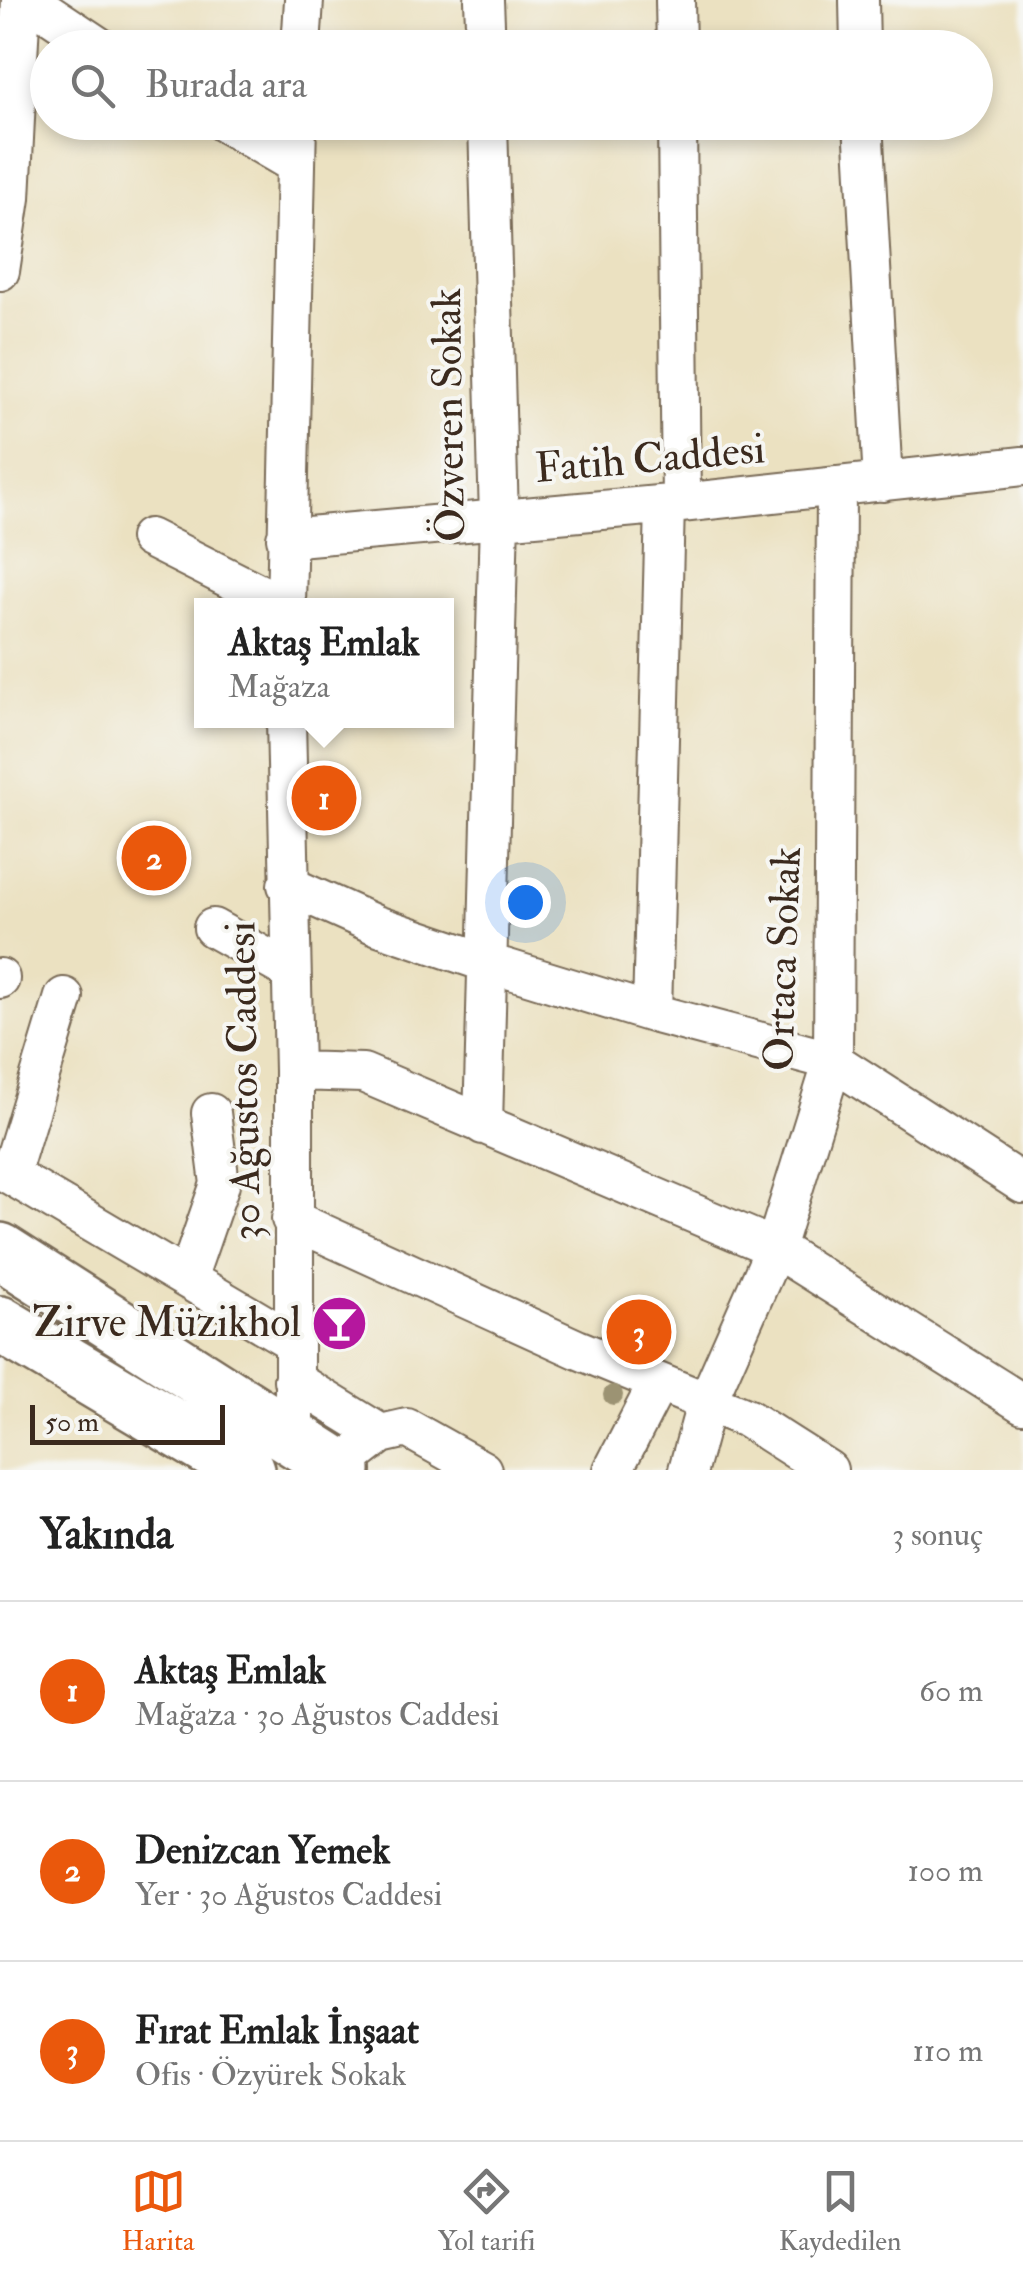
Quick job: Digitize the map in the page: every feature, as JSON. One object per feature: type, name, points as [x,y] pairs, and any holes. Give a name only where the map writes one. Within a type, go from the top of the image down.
[{"type":"highway","points":[[0,1251],[339,1453]]},
{"type":"highway","points":[[0,1324],[246,1470]]},
{"type":"street","points":[[0,271],[11,198],[25,0],[72,30]]},
{"type":"street","points":[[303,30],[304,0]]},
{"type":"street","points":[[484,0],[485,30]]},
{"type":"street","points":[[676,0],[676,30]]},
{"type":"street","points":[[858,0],[859,30]]},
{"type":"street","points":[[254,140],[295,164]]},
{"type":"street","points":[[285,598],[296,140]]},
{"type":"street","name":"Özveren Sokak","points":[[483,1125],[499,518],[488,140]]},
{"type":"street","points":[[652,1013],[673,504],[677,140]]},
{"type":"street","points":[[864,140],[883,482]]},
{"type":"street","name":"Fatih Caddesi","points":[[286,538],[673,504],[1023,466]]},
{"type":"street","name":"Ortaca Sokak","points":[[688,1470],[706,1404],[775,1248],[834,1061],[831,769],[836,486]]},
{"type":"street","points":[[149,538],[269,598]]},
{"type":"street","name":"30 Ağustos Caddesi","points":[[286,728],[294,1071],[293,1380],[339,1453]]},
{"type":"street","points":[[287,886],[376,925],[485,962],[652,1013],[834,1061],[1023,1184]]},
{"type":"street","points":[[212,928],[290,971]]},
{"type":"street","points":[[64,997],[5,1172],[292,1340]]},
{"type":"street","points":[[294,1071],[363,1073],[775,1248],[1023,1404]]},
{"type":"street","points":[[187,1278],[220,1184],[211,1113]]},
{"type":"street","points":[[291,1219],[706,1404],[748,1419],[828,1470]]},
{"type":"street","points":[[293,1380],[339,1453],[407,1428],[482,1470]]},
{"type":"street","points":[[613,1470],[658,1382]]},
{"type":"place","name":"Aktaş Emlak","points":[[324,798]]},
{"type":"place","name":"Denizcan Yemek","points":[[154,858]]},
{"type":"place","name":"Zirve Müzikhol","points":[[340,1323]]},
{"type":"place","name":"Fırat Emlak İnşaat","points":[[639,1332]]}]
